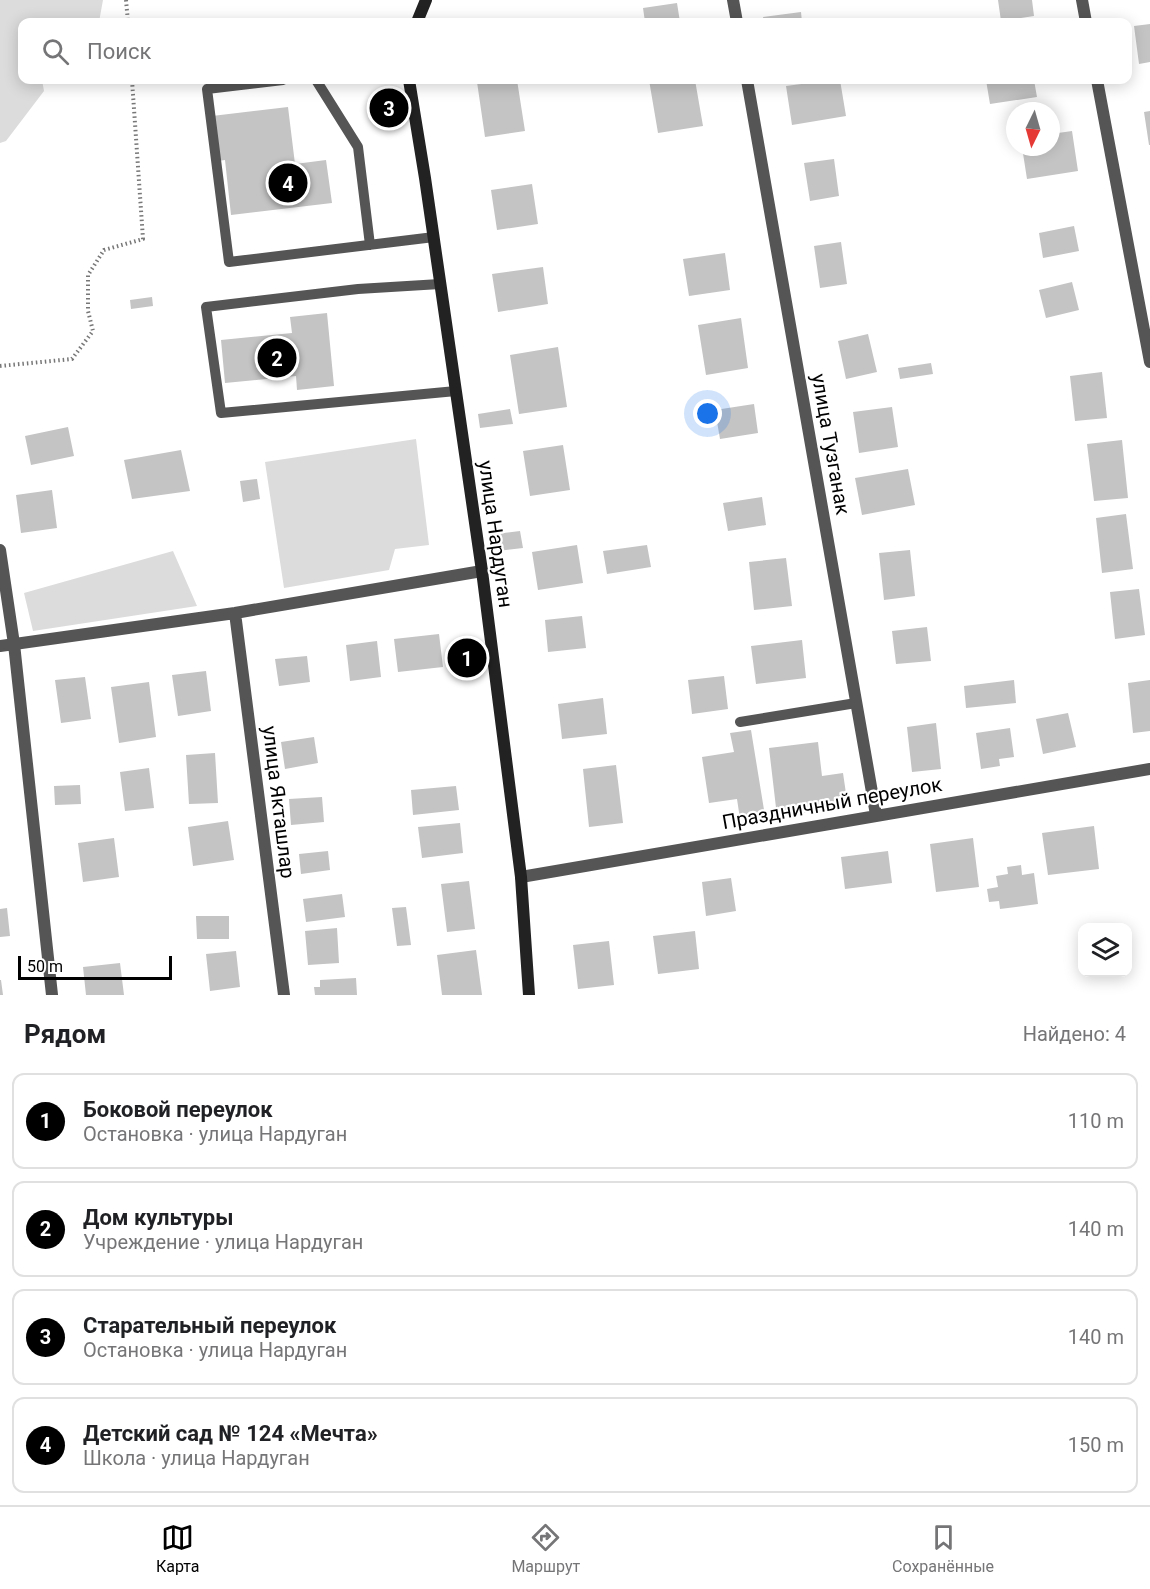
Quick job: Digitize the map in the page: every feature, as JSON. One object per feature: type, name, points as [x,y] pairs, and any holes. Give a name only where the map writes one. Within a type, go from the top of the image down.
[{"type":"street","points":[[419,18],[426,0]]},
{"type":"street","points":[[733,0],[736,18]]},
{"type":"street","points":[[1082,0],[1085,18]]},
{"type":"street","name":"улица Нардуган","points":[[410,84],[482,571],[521,877],[529,995]]},
{"type":"street","name":"улица Тузганак","points":[[748,84],[876,815]]},
{"type":"street","points":[[1098,84],[1150,362]]},
{"type":"street","points":[[0,550],[14,644],[52,995]]},
{"type":"street","points":[[0,646],[235,613],[482,571]]},
{"type":"street","name":"улица Якташлар","points":[[235,613],[284,995]]},
{"type":"street","name":"Праздничный переулок","points":[[521,877],[1150,769]]},
{"type":"lane","points":[[249,84],[207,89],[228,262],[434,237]]},
{"type":"lane","points":[[319,84],[358,147],[370,245]]},
{"type":"lane","points":[[440,284],[358,289],[206,307],[221,412],[456,391]]},
{"type":"lane","points":[[740,722],[856,703]]},
{"type":"path","points":[[126,0],[128,18]]},
{"type":"path","points":[[0,366],[72,359],[93,331],[88,312],[88,275],[104,250],[143,239],[132,84]]},
{"type":"shaded area","points":[[0,0],[103,0],[100,18],[18,18],[18,84],[43,84],[44,91],[6,141],[0,143]]},
{"type":"shaded area","points":[[416,439],[429,545],[395,549],[389,570],[284,588],[265,462]]},
{"type":"shaded area","points":[[173,551],[197,606],[33,631],[24,593]]},
{"type":"building","points":[[998,0],[1032,0],[1034,16],[1001,18]]},
{"type":"building","points":[[677,3],[679,18],[644,18],[643,8]]},
{"type":"building","points":[[801,12],[802,18],[763,18]]},
{"type":"building","points":[[1150,24],[1150,62],[1139,64],[1134,26]]},
{"type":"building","points":[[477,84],[518,84],[525,131],[485,137]]},
{"type":"building","points":[[650,84],[696,84],[703,126],[658,133]]},
{"type":"building","points":[[841,84],[846,116],[792,125],[786,86]]},
{"type":"building","points":[[987,84],[1035,84],[1037,97],[990,104]]},
{"type":"building","points":[[288,107],[295,164],[326,160],[332,203],[231,215],[225,160],[218,161],[212,116]]},
{"type":"building","points":[[1150,111],[1150,145],[1149,145],[1144,112]]},
{"type":"building","points":[[1072,131],[1078,171],[1027,179],[1023,156],[1060,156],[1060,133]]},
{"type":"building","points":[[834,159],[839,196],[810,201],[804,163]]},
{"type":"building","points":[[532,184],[538,224],[497,230],[491,190]]},
{"type":"building","points":[[1074,226],[1079,251],[1043,258],[1039,233]]},
{"type":"building","points":[[841,242],[847,284],[820,288],[814,246]]},
{"type":"building","points":[[725,253],[730,290],[689,296],[683,259]]},
{"type":"building","points":[[543,267],[548,304],[498,312],[492,274]]},
{"type":"building","points":[[1072,282],[1079,310],[1046,318],[1039,290]]},
{"type":"building","points":[[152,297],[153,306],[131,309],[130,300]]},
{"type":"building","points":[[327,313],[334,386],[297,390],[296,376],[225,383],[221,340],[292,333],[290,317]]},
{"type":"building","points":[[741,318],[748,368],[706,375],[698,325]]},
{"type":"building","points":[[868,334],[877,372],[846,379],[838,341]]},
{"type":"building","points":[[558,347],[567,407],[519,414],[510,355]]},
{"type":"building","points":[[931,363],[933,374],[900,379],[898,368]]},
{"type":"building","points":[[1102,372],[1107,418],[1075,421],[1070,376]]},
{"type":"building","points":[[754,404],[758,433],[720,439],[715,410]]},
{"type":"building","points":[[892,407],[898,447],[859,453],[853,412]]},
{"type":"building","points":[[510,409],[513,424],[480,428],[478,414]]},
{"type":"building","points":[[68,427],[74,456],[31,465],[25,436]]},
{"type":"building","points":[[1122,440],[1128,498],[1094,501],[1087,444]]},
{"type":"building","points":[[563,445],[570,490],[530,496],[523,451]]},
{"type":"building","points":[[181,450],[190,491],[132,499],[124,460]]},
{"type":"building","points":[[908,469],[915,505],[862,515],[855,478]]},
{"type":"building","points":[[257,479],[260,499],[243,502],[240,481]]},
{"type":"building","points":[[52,490],[57,528],[21,533],[16,495]]},
{"type":"building","points":[[762,497],[766,525],[728,531],[723,503]]},
{"type":"building","points":[[1126,514],[1133,569],[1102,573],[1096,518]]},
{"type":"building","points":[[520,531],[523,548],[498,551],[495,534]]},
{"type":"building","points":[[577,545],[583,583],[538,590],[532,552]]},
{"type":"building","points":[[647,545],[651,567],[607,574],[603,551]]},
{"type":"building","points":[[910,550],[915,596],[884,600],[879,553]]},
{"type":"building","points":[[786,558],[792,606],[754,610],[749,562]]},
{"type":"building","points":[[1139,589],[1145,635],[1115,639],[1110,592]]},
{"type":"building","points":[[582,616],[586,648],[548,652],[545,620]]},
{"type":"building","points":[[927,627],[931,661],[896,664],[892,631]]},
{"type":"building","points":[[439,634],[443,667],[398,672],[394,639]]},
{"type":"building","points":[[802,640],[806,678],[756,684],[751,646]]},
{"type":"building","points":[[377,641],[381,677],[350,681],[346,645]]},
{"type":"building","points":[[307,656],[310,682],[279,686],[275,659]]},
{"type":"building","points":[[206,671],[211,711],[178,716],[172,675]]},
{"type":"building","points":[[724,676],[728,709],[692,714],[688,680]]},
{"type":"building","points":[[85,677],[91,719],[61,723],[55,680]]},
{"type":"building","points":[[1014,680],[1016,703],[966,708],[964,686]]},
{"type":"building","points":[[1150,680],[1150,731],[1133,733],[1128,683]]},
{"type":"building","points":[[149,682],[156,737],[119,743],[111,687]]},
{"type":"building","points":[[603,698],[607,734],[562,739],[558,704]]},
{"type":"building","points":[[1068,713],[1076,747],[1043,754],[1036,719]]},
{"type":"building","points":[[936,723],[941,769],[912,772],[907,727]]},
{"type":"building","points":[[1010,728],[1014,757],[999,759],[1000,766],[981,769],[976,733]]},
{"type":"building","points":[[751,730],[765,816],[740,819],[737,799],[709,803],[702,757],[734,752],[730,733]]},
{"type":"building","points":[[314,737],[318,763],[285,769],[281,742]]},
{"type":"building","points":[[818,742],[822,776],[843,773],[848,807],[777,816],[769,748]]},
{"type":"building","points":[[215,753],[218,803],[189,804],[186,755]]},
{"type":"building","points":[[616,765],[623,823],[589,827],[583,769]]},
{"type":"building","points":[[149,768],[154,808],[125,811],[120,772]]},
{"type":"building","points":[[80,785],[81,804],[55,805],[54,786]]},
{"type":"building","points":[[456,786],[459,810],[413,815],[411,790]]},
{"type":"building","points":[[322,797],[324,822],[291,825],[289,799]]},
{"type":"building","points":[[228,821],[234,860],[193,866],[188,827]]},
{"type":"building","points":[[460,823],[463,853],[422,858],[418,827]]},
{"type":"building","points":[[1094,826],[1099,869],[1048,875],[1042,833]]},
{"type":"building","points":[[114,838],[119,877],[83,882],[78,843]]},
{"type":"building","points":[[973,838],[979,887],[936,892],[930,844]]},
{"type":"building","points":[[328,851],[330,870],[301,874],[299,854]]},
{"type":"building","points":[[888,851],[892,883],[845,889],[841,857]]},
{"type":"building","points":[[1021,865],[1022,875],[1034,873],[1038,904],[1000,909],[999,901],[989,902],[987,889],[998,887],[996,876],[1008,874],[1007,867]]},
{"type":"building","points":[[731,878],[736,911],[706,916],[702,882]]},
{"type":"building","points":[[469,881],[475,929],[447,932],[441,884]]},
{"type":"building","points":[[342,894],[345,917],[306,922],[303,899]]},
{"type":"building","points":[[406,907],[411,945],[397,946],[392,908]]},
{"type":"building","points":[[7,908],[10,936],[0,937],[0,909]]},
{"type":"building","points":[[196,916],[229,916],[229,939],[197,939]]},
{"type":"building","points":[[337,928],[339,963],[308,965],[305,931]]},
{"type":"building","points":[[695,931],[699,969],[658,974],[653,936]]},
{"type":"building","points":[[609,941],[614,985],[578,989],[573,945]]},
{"type":"building","points":[[476,950],[482,995],[442,995],[437,955]]},
{"type":"building","points":[[236,951],[240,987],[210,991],[206,954]]},
{"type":"building","points":[[120,963],[124,995],[86,995],[83,967]]},
{"type":"building","points":[[356,978],[357,995],[315,995],[314,987],[320,987],[320,980]]},
{"type":"building","points":[[1,980],[3,995],[0,995]]},
{"type":"place","name":"Старательный переулок","points":[[389,108]]},
{"type":"place","name":"Детский сад № 124 «Мечта»","points":[[288,183]]},
{"type":"place","name":"Дом культуры","points":[[277,358]]},
{"type":"place","name":"Боковой переулок","points":[[467,658]]}]
